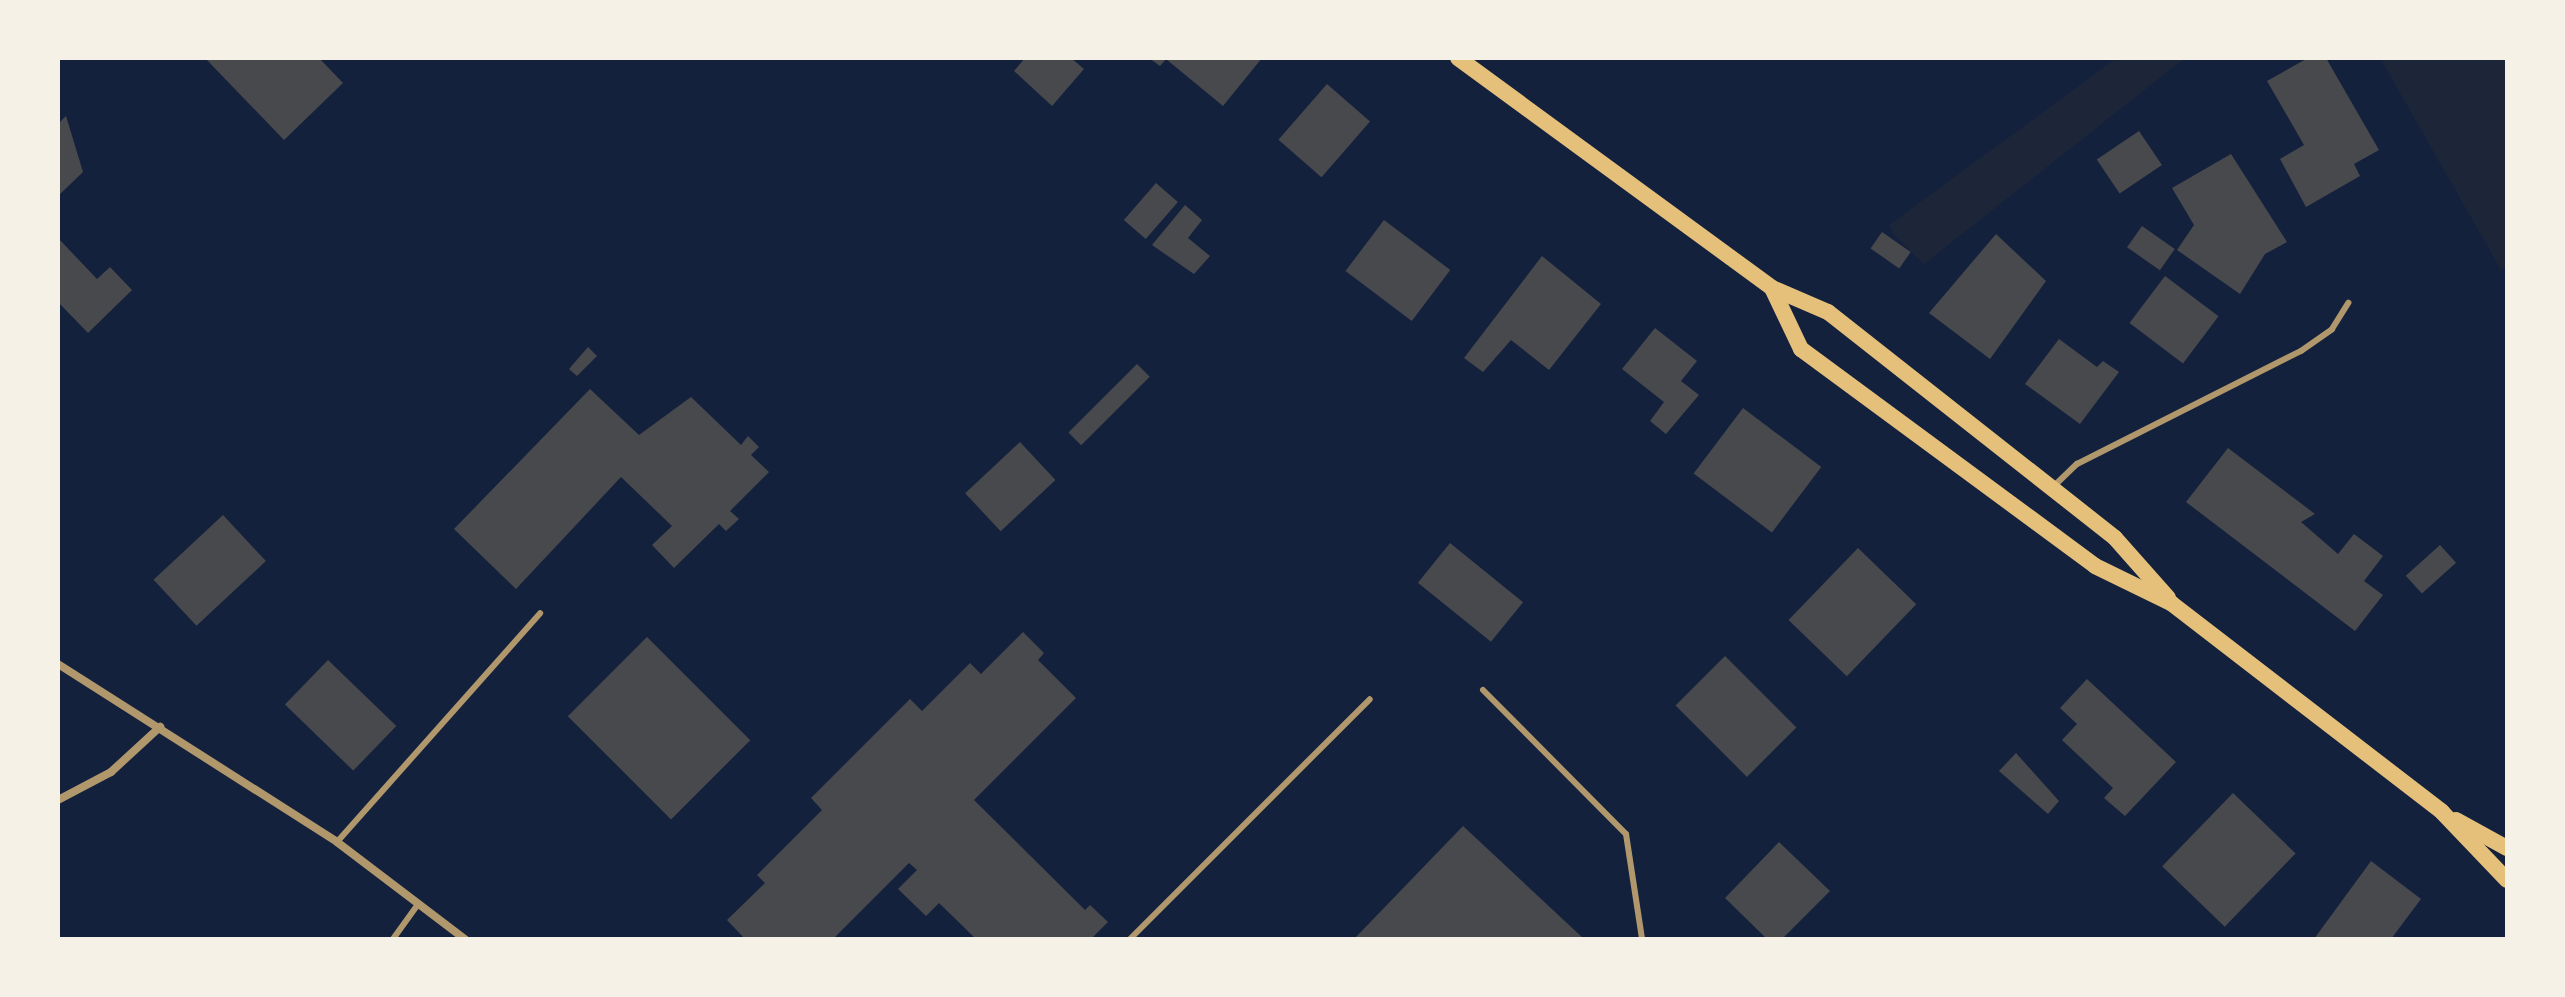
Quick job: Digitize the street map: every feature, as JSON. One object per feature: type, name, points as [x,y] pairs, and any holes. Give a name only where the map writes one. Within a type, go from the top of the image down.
[{"type":"main road","points":[[1458,58],[1772,288],[1828,312],[2115,538],[2171,603],[2442,812],[2507,880]]},
{"type":"main road","points":[[1772,288],[1801,349],[2095,566],[2171,603]]},
{"type":"main road","points":[[2442,812],[2507,848]]},
{"type":"street","points":[[58,664],[337,842],[465,939]]},
{"type":"street","points":[[58,800],[121,765],[160,727]]},
{"type":"lane","points":[[2051,488],[2077,464],[2301,351],[2332,329],[2348,303]]},
{"type":"lane","points":[[337,842],[540,613]]},
{"type":"lane","points":[[1483,690],[1626,834],[1642,939]]},
{"type":"lane","points":[[1130,939],[1370,699]]},
{"type":"lane","points":[[393,939],[419,903]]},
{"type":"shaded area","points":[[2117,58],[2185,58],[1924,264],[1895,236],[1889,225]]},
{"type":"shaded area","points":[[2380,58],[2507,58],[2507,267],[2501,270]]},
{"type":"building","points":[[205,58],[319,58],[343,83],[284,140]]},
{"type":"building","points":[[1025,58],[1071,58],[1084,69],[1052,106],[1014,71]]},
{"type":"building","points":[[1149,58],[1262,58],[1223,106],[1166,59],[1160,66]]},
{"type":"building","points":[[2308,58],[2326,58],[2379,150],[2354,164],[2360,176],[2306,207],[2280,159],[2304,145],[2267,81]]},
{"type":"building","points":[[1327,84],[1370,121],[1321,177],[1278,140]]},
{"type":"building","points":[[66,116],[83,172],[58,196],[58,124]]},
{"type":"building","points":[[2139,131],[2162,165],[2120,194],[2097,160]]},
{"type":"building","points":[[2231,154],[2287,242],[2265,254],[2240,294],[2177,250],[2194,225],[2172,188]]},
{"type":"building","points":[[1156,183],[1178,202],[1146,239],[1124,220]]},
{"type":"building","points":[[1185,205],[1202,220],[1188,238],[1210,256],[1194,274],[1152,245]]},
{"type":"building","points":[[1384,220],[1450,270],[1412,321],[1345,271]]},
{"type":"building","points":[[2142,226],[2175,249],[2160,270],[2127,247]]},
{"type":"building","points":[[1882,232],[1911,252],[1899,268],[1871,248]]},
{"type":"building","points":[[1996,234],[2046,281],[1990,359],[1929,313]]},
{"type":"building","points":[[58,238],[97,279],[110,267],[132,290],[88,333],[58,302]]},
{"type":"building","points":[[1542,256],[1601,304],[1549,370],[1511,340],[1483,372],[1464,358]]},
{"type":"building","points":[[2165,276],[2219,316],[2183,363],[2129,323]]},
{"type":"building","points":[[1655,328],[1697,361],[1681,381],[1699,395],[1666,434],[1650,421],[1664,402],[1622,369]]},
{"type":"building","points":[[2059,339],[2097,367],[2103,361],[2119,372],[2080,424],[2025,384]]},
{"type":"building","points":[[588,347],[597,356],[577,376],[569,369]]},
{"type":"building","points":[[1137,364],[1150,377],[1081,445],[1068,433]]},
{"type":"building","points":[[590,389],[639,435],[691,397],[741,445],[748,436],[759,447],[751,455],[769,472],[730,511],[739,519],[726,531],[719,524],[674,568],[652,545],[672,526],[621,477],[516,589],[454,529]]},
{"type":"building","points":[[1743,408],[1821,467],[1772,532],[1694,473]]},
{"type":"building","points":[[1020,442],[1055,480],[1001,531],[965,493]]},
{"type":"building","points":[[2228,448],[2315,514],[2301,522],[2338,554],[2354,534],[2383,556],[2364,581],[2383,595],[2355,631],[2186,502]]},
{"type":"building","points":[[223,515],[266,561],[196,626],[154,580]]},
{"type":"building","points":[[1450,543],[1523,602],[1491,642],[1418,583]]},
{"type":"building","points":[[2440,545],[2456,563],[2422,594],[2406,576]]},
{"type":"building","points":[[1858,548],[1916,604],[1847,676],[1789,620]]},
{"type":"building","points":[[1023,632],[1044,653],[1038,660],[1076,698],[974,800],[1085,910],[1090,905],[1108,922],[1091,939],[976,939],[939,903],[926,916],[898,889],[917,870],[909,863],[833,939],[745,939],[727,920],[765,883],[757,875],[822,810],[811,798],[910,699],[922,711],[970,663],[981,674]]},
{"type":"building","points":[[647,637],[750,740],[671,819],[568,716]]},
{"type":"building","points":[[1725,656],[1796,727],[1747,777],[1676,705]]},
{"type":"building","points":[[328,660],[396,726],[353,771],[285,705]]},
{"type":"building","points":[[2087,679],[2176,762],[2125,816],[2104,798],[2113,788],[2062,740],[2077,724],[2060,708]]},
{"type":"building","points":[[2016,753],[2059,801],[2048,814],[1999,771]]},
{"type":"building","points":[[2233,793],[2296,853],[2225,927],[2162,866]]},
{"type":"building","points":[[1463,826],[1584,939],[1354,939]]},
{"type":"building","points":[[1779,842],[1830,891],[1782,939],[1767,939],[1725,898]]},
{"type":"building","points":[[2371,861],[2421,899],[2391,939],[2314,939]]}]
